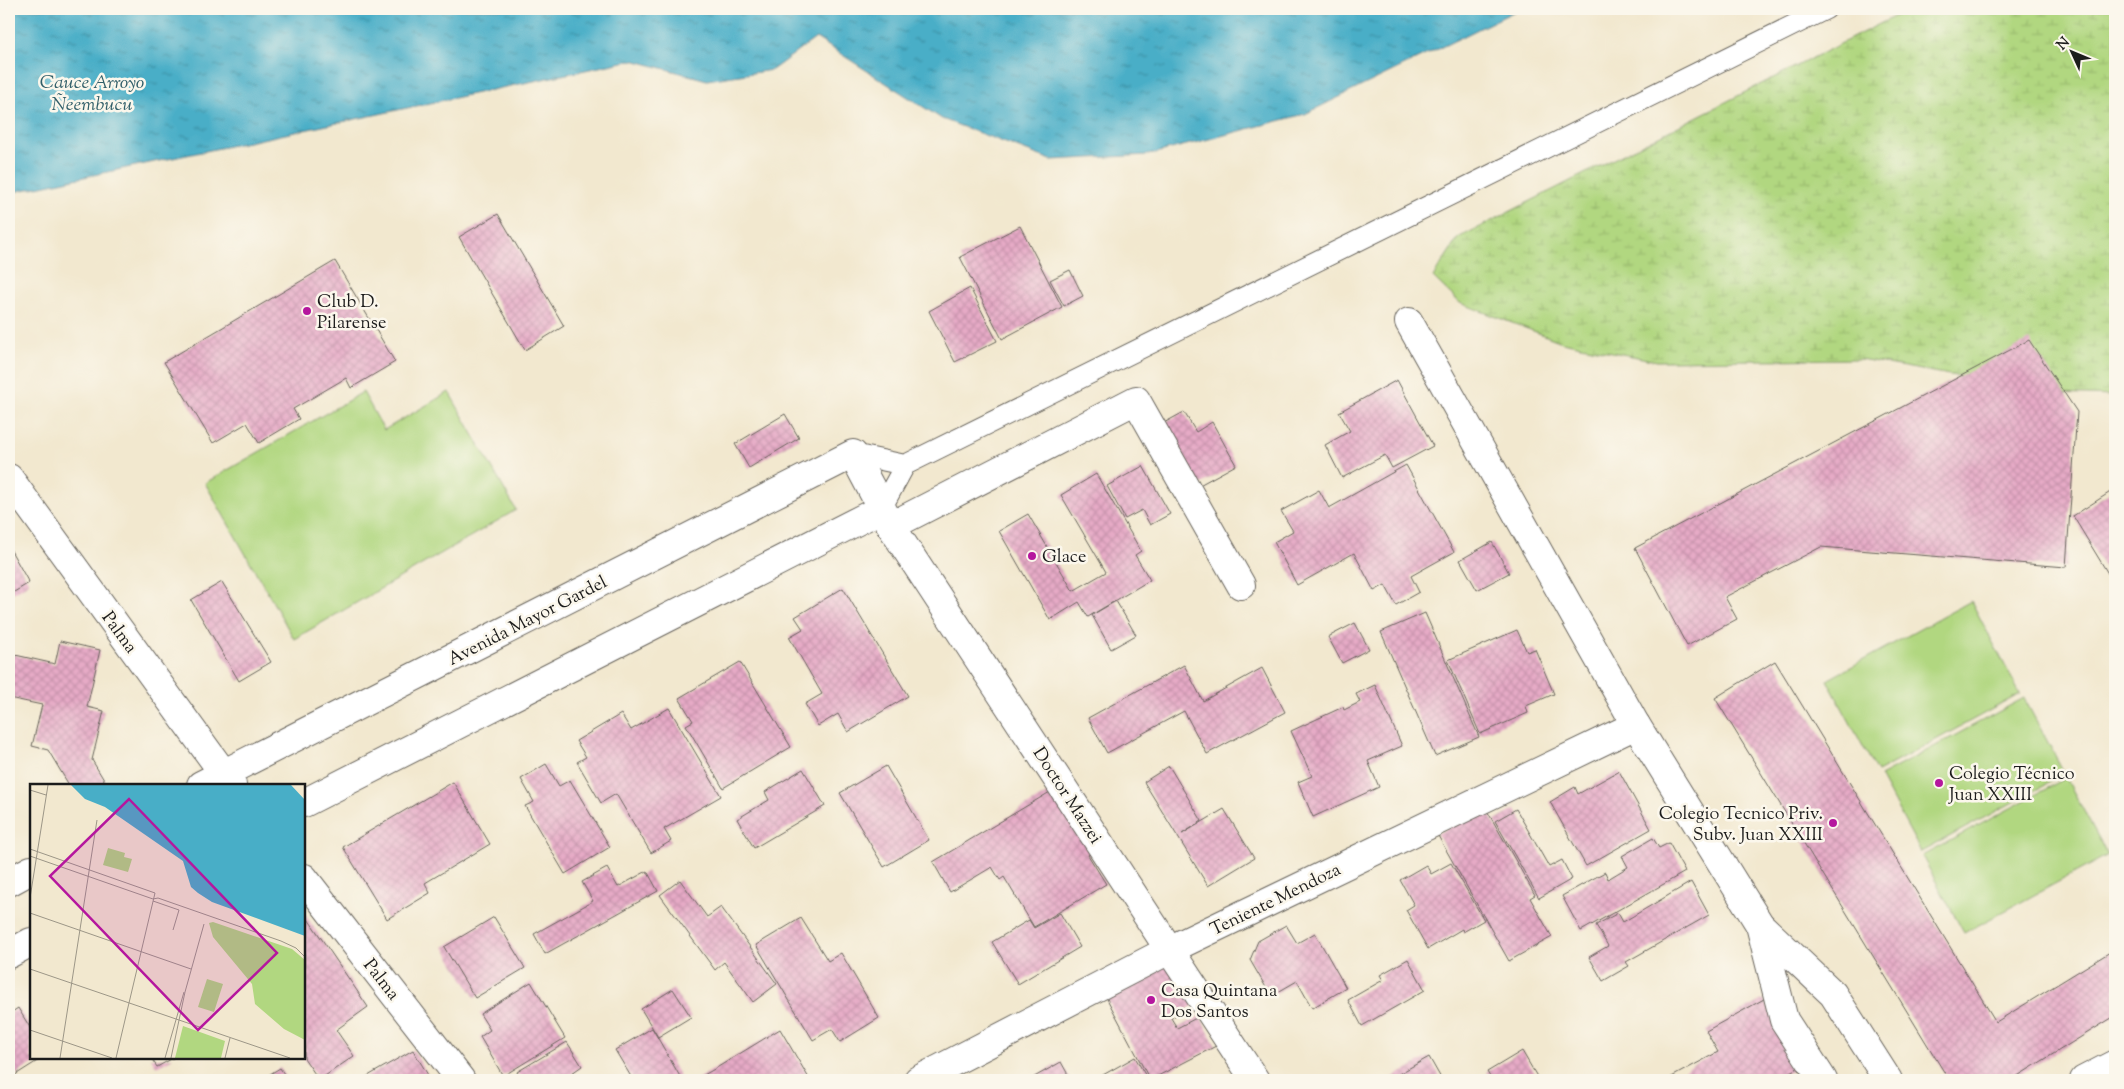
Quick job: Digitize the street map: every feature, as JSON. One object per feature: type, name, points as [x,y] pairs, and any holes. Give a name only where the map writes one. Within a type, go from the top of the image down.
[{"type":"street","points":[[1408,322],[1636,725],[1760,925],[1833,994],[1888,1080]]},
{"type":"street","points":[[305,803],[886,518],[1136,400],[1241,585]]},
{"type":"street","name":"Doctor Mazzei","points":[[853,454],[886,518],[1255,1080]]},
{"type":"street","name":"Avenida Mayor Gardel","points":[[219,782],[853,454]]},
{"type":"street","name":"Palma","points":[[9,478],[219,782]]},
{"type":"street","name":"Teniente Mendoza","points":[[918,1080],[1169,950],[1636,725]]},
{"type":"street","points":[[9,882],[30,871]]},
{"type":"street","name":"Palma","points":[[305,879],[461,1080]]},
{"type":"street","points":[[1760,925],[1784,1020],[1823,1080]]},
{"type":"street","points":[[9,954],[30,943]]},
{"type":"street","points":[[2084,1080],[2115,1064]]},
{"type":"lane","points":[[853,454],[905,465],[1826,9]]},
{"type":"lane","points":[[886,518],[905,465]]},
{"type":"green space","points":[[1909,9],[2115,9],[2115,396],[2056,394],[1860,359],[1657,361],[1562,342],[1460,303],[1433,277],[1458,238]]},
{"type":"green space","points":[[363,392],[384,430],[449,392],[516,510],[294,639],[205,483]]},
{"type":"green space","points":[[1971,601],[2020,694],[1877,772],[1827,680]]},
{"type":"green space","points":[[2024,698],[2065,774],[1921,852],[1880,776]]},
{"type":"green space","points":[[2066,778],[2108,855],[1964,933],[1922,856]]},
{"type":"water","name":"Cauce Arroyo Ñeembucu","points":[[9,9],[1519,9],[1305,114],[1148,155],[1051,160],[942,119],[816,38],[772,70],[707,80],[632,60],[9,193]]},
{"type":"building","points":[[498,214],[564,326],[525,350],[459,237]]},
{"type":"building","points":[[1020,226],[1062,307],[1002,339],[960,257]]},
{"type":"building","name":"Club D. Pilarense","points":[[335,261],[395,362],[351,388],[346,378],[293,409],[299,419],[259,443],[247,423],[213,443],[164,362]]},
{"type":"building","points":[[1070,270],[1083,296],[1064,306],[1050,280]]},
{"type":"building","points":[[970,288],[997,341],[955,362],[929,311]]},
{"type":"building","points":[[2029,340],[2077,412],[2066,567],[1821,547],[1725,597],[1737,619],[1687,646],[1635,548]]},
{"type":"building","points":[[1397,380],[1433,446],[1392,468],[1385,455],[1342,478],[1325,445],[1350,431],[1339,412]]},
{"type":"building","points":[[1184,412],[1196,432],[1212,422],[1236,465],[1194,488],[1160,425]]},
{"type":"building","points":[[785,414],[799,438],[749,468],[735,444]]},
{"type":"building","points":[[1406,465],[1454,552],[1411,576],[1419,592],[1396,605],[1385,585],[1374,591],[1354,553],[1297,585],[1274,542],[1293,531],[1281,511],[1319,490],[1329,508]]},
{"type":"building","points":[[1143,466],[1170,514],[1150,525],[1142,510],[1125,519],[1107,486]]},
{"type":"building","points":[[1096,474],[1141,551],[1135,555],[1150,580],[1088,617],[1079,602],[1050,620],[999,531],[1028,514],[1073,591],[1106,572],[1061,495]]},
{"type":"building","points":[[2115,489],[2115,585],[2073,516]]},
{"type":"building","points":[[1492,542],[1509,573],[1477,590],[1460,560]]},
{"type":"building","points":[[9,547],[29,583],[9,595]]},
{"type":"building","points":[[222,582],[271,662],[239,681],[191,600]]},
{"type":"building","points":[[843,588],[908,696],[848,732],[838,714],[818,726],[805,704],[822,694],[789,637],[803,629],[795,617]]},
{"type":"building","points":[[1116,601],[1136,635],[1111,649],[1092,615]]},
{"type":"building","points":[[1425,613],[1479,737],[1435,756],[1381,632]]},
{"type":"building","points":[[1355,623],[1369,649],[1342,663],[1328,637]]},
{"type":"building","points":[[1517,630],[1527,652],[1535,649],[1554,694],[1526,706],[1528,713],[1480,734],[1448,660]]},
{"type":"building","points":[[60,641],[100,650],[87,707],[104,711],[92,760],[106,784],[68,784],[48,750],[32,746],[42,705],[9,698],[11,654],[55,664]]},
{"type":"building","name":"Colegio Tecnico Priv. Subv. Juan XXIII","points":[[1775,661],[1996,1022],[2115,949],[2115,1016],[2011,1080],[1949,1080],[1715,698]]},
{"type":"building","points":[[740,662],[791,747],[723,788],[686,725],[693,721],[679,698]]},
{"type":"building","points":[[1184,665],[1203,701],[1262,668],[1285,712],[1207,754],[1184,711],[1107,753],[1088,718]]},
{"type":"building","points":[[1375,685],[1402,746],[1368,761],[1379,787],[1313,817],[1298,782],[1312,776],[1291,731],[1343,707],[1344,710],[1360,702],[1356,694]]},
{"type":"building","points":[[669,708],[721,796],[664,829],[671,841],[651,853],[616,794],[601,803],[577,762],[586,757],[576,741],[621,714],[631,730]]},
{"type":"building","points":[[546,764],[559,786],[570,780],[610,847],[565,874],[525,806],[534,802],[521,779]]},
{"type":"building","points":[[886,766],[929,840],[884,867],[840,793]]},
{"type":"building","points":[[1169,766],[1202,821],[1182,834],[1224,809],[1254,858],[1208,886],[1144,782]]},
{"type":"building","points":[[803,769],[825,806],[754,848],[737,819],[769,800],[765,792]]},
{"type":"building","points":[[1619,771],[1651,829],[1586,866],[1550,802],[1575,787],[1578,794]]},
{"type":"building","points":[[453,782],[490,844],[425,883],[430,893],[387,919],[343,847]]},
{"type":"building","points":[[1060,786],[1098,849],[1088,855],[1106,884],[1034,927],[1004,877],[1000,880],[992,867],[950,892],[933,862]]},
{"type":"building","points":[[1485,807],[1535,895],[1530,898],[1552,937],[1509,961],[1437,834]]},
{"type":"building","points":[[1516,809],[1549,867],[1562,860],[1572,879],[1539,898],[1495,821]]},
{"type":"building","points":[[1653,838],[1659,848],[1669,843],[1685,872],[1581,931],[1562,896],[1605,872],[1608,879],[1628,867],[1622,856]]},
{"type":"building","points":[[1451,863],[1484,920],[1463,932],[1462,929],[1428,949],[1406,910],[1414,905],[1400,880],[1426,865],[1431,874]]},
{"type":"building","points":[[607,868],[618,887],[647,871],[658,891],[545,954],[534,934],[593,901],[582,882]]},
{"type":"building","points":[[680,880],[707,917],[721,907],[777,984],[753,1002],[724,962],[715,970],[660,895]]},
{"type":"building","points":[[1691,882],[1709,915],[1626,962],[1629,966],[1603,981],[1589,957],[1608,946],[1596,925],[1618,913],[1623,922]]},
{"type":"building","points":[[1060,913],[1080,947],[1018,984],[992,942],[1029,920],[1034,928]]},
{"type":"building","points":[[305,914],[368,1007],[336,1030],[354,1056],[319,1080],[305,1059]]},
{"type":"building","points":[[494,917],[525,968],[475,998],[444,947]]},
{"type":"building","points":[[801,918],[828,961],[841,953],[879,1018],[840,1042],[832,1029],[813,1040],[756,945]]},
{"type":"building","points":[[1286,925],[1297,943],[1315,933],[1346,988],[1312,1008],[1297,981],[1271,996],[1250,960],[1258,941]]},
{"type":"building","points":[[1408,959],[1425,990],[1362,1026],[1348,1000],[1383,980],[1380,975]]},
{"type":"building","points":[[1174,961],[1196,1004],[1171,1018],[1177,1028],[1200,1016],[1216,1046],[1150,1080],[1106,997]]},
{"type":"building","points":[[531,982],[565,1038],[503,1076],[480,1037],[490,1030],[480,1014]]},
{"type":"building","points":[[673,989],[691,1017],[658,1037],[641,1009]]},
{"type":"building","points":[[1764,999],[1801,1066],[1775,1080],[1666,1080],[1718,1052],[1706,1031]]},
{"type":"building","points":[[18,1008],[30,1027],[30,1059],[40,1059],[9,1079],[9,1014]]},
{"type":"building","points":[[652,1028],[682,1080],[633,1080],[615,1050]]},
{"type":"building","points":[[780,1029],[810,1080],[695,1080],[718,1067]]},
{"type":"building","points":[[567,1042],[582,1066],[572,1073],[576,1080],[521,1080],[517,1072]]},
{"type":"building","points":[[413,1050],[431,1080],[361,1080]]},
{"type":"building","points":[[1522,1051],[1539,1080],[1492,1080],[1487,1072]]},
{"type":"building","points":[[1135,1057],[1148,1080],[1094,1080]]},
{"type":"building","points":[[1429,1057],[1442,1080],[1388,1080]]},
{"type":"building","points":[[152,1059],[171,1059],[157,1067]]},
{"type":"building","points":[[1061,1062],[1071,1080],[1029,1080]]},
{"type":"building","points":[[280,1068],[288,1080],[260,1080]]},
{"type":"building","points":[[1808,1069],[1814,1080],[1787,1080]]},
{"type":"place","name":"Club D. Pilarense","points":[[307,311]]},
{"type":"place","name":"Glace","points":[[1032,556]]},
{"type":"place","name":"Colegio Técnico Juan XXIII","points":[[1939,783]]},
{"type":"place","name":"Colegio Tecnico Priv. Subv. Juan XXIII","points":[[1833,823]]},
{"type":"place","name":"Casa Quintana Dos Santos","points":[[1151,1000]]}]
